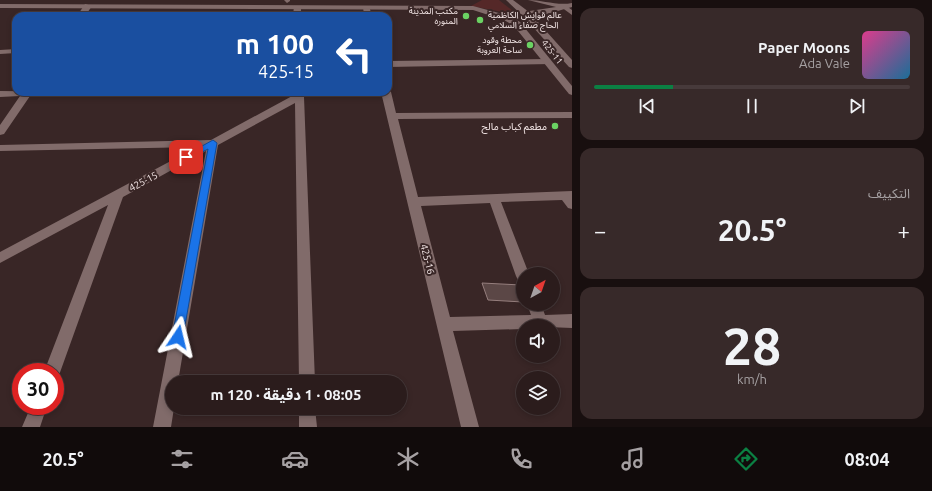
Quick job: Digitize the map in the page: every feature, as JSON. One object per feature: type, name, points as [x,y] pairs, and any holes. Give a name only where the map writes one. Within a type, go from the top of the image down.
[{"type":"street","name":"425-11","points":[[62,0],[449,2],[507,18],[517,24],[572,92]]},
{"type":"street","name":"425-11","points":[[0,6],[298,8],[367,12],[469,0]]},
{"type":"street","points":[[509,0],[526,14],[572,65]]},
{"type":"street","points":[[531,0],[563,6]]},
{"type":"street","points":[[526,14],[550,11],[563,6],[572,5]]},
{"type":"street","points":[[84,12],[88,6]]},
{"type":"street","points":[[0,52],[12,51]]},
{"type":"street","points":[[392,64],[548,62]]},
{"type":"street","points":[[0,94],[12,94]]},
{"type":"street","points":[[0,132],[25,96]]},
{"type":"street","name":"425-15","points":[[0,258],[213,143],[296,96]]},
{"type":"street","points":[[301,96],[307,375]]},
{"type":"street","name":"425-16","points":[[387,96],[470,427]]},
{"type":"street","points":[[392,116],[572,115]]},
{"type":"street","points":[[0,148],[213,143],[162,427]]},
{"type":"street","points":[[55,363],[118,194]]},
{"type":"street","points":[[414,202],[569,195],[572,206]]},
{"type":"street","points":[[494,199],[520,267]]},
{"type":"street","points":[[560,321],[572,321]]},
{"type":"street","points":[[444,324],[516,322]]},
{"type":"street","points":[[31,427],[36,415]]},
{"type":"street","points":[[307,415],[308,427]]},
{"type":"lane","points":[[563,6],[572,13]]},
{"type":"shaded area","points":[[482,0],[499,0],[518,15],[471,6]]},
{"type":"building","points":[[482,283],[516,285],[516,302],[488,300]]},
{"type":"place","name":"مكتب المدينة المنوره","points":[[466,16]]},
{"type":"place","name":"عالم قوايش الكاظمية الحاج صفاء السلامي","points":[[480,20]]},
{"type":"place","name":"محطة وقود ساحة العروبة","points":[[530,45]]},
{"type":"place","name":"مطعم كباب مالح","points":[[555,126]]},
{"type":"route","points":[[178,337],[213,143],[186,157]]}]
